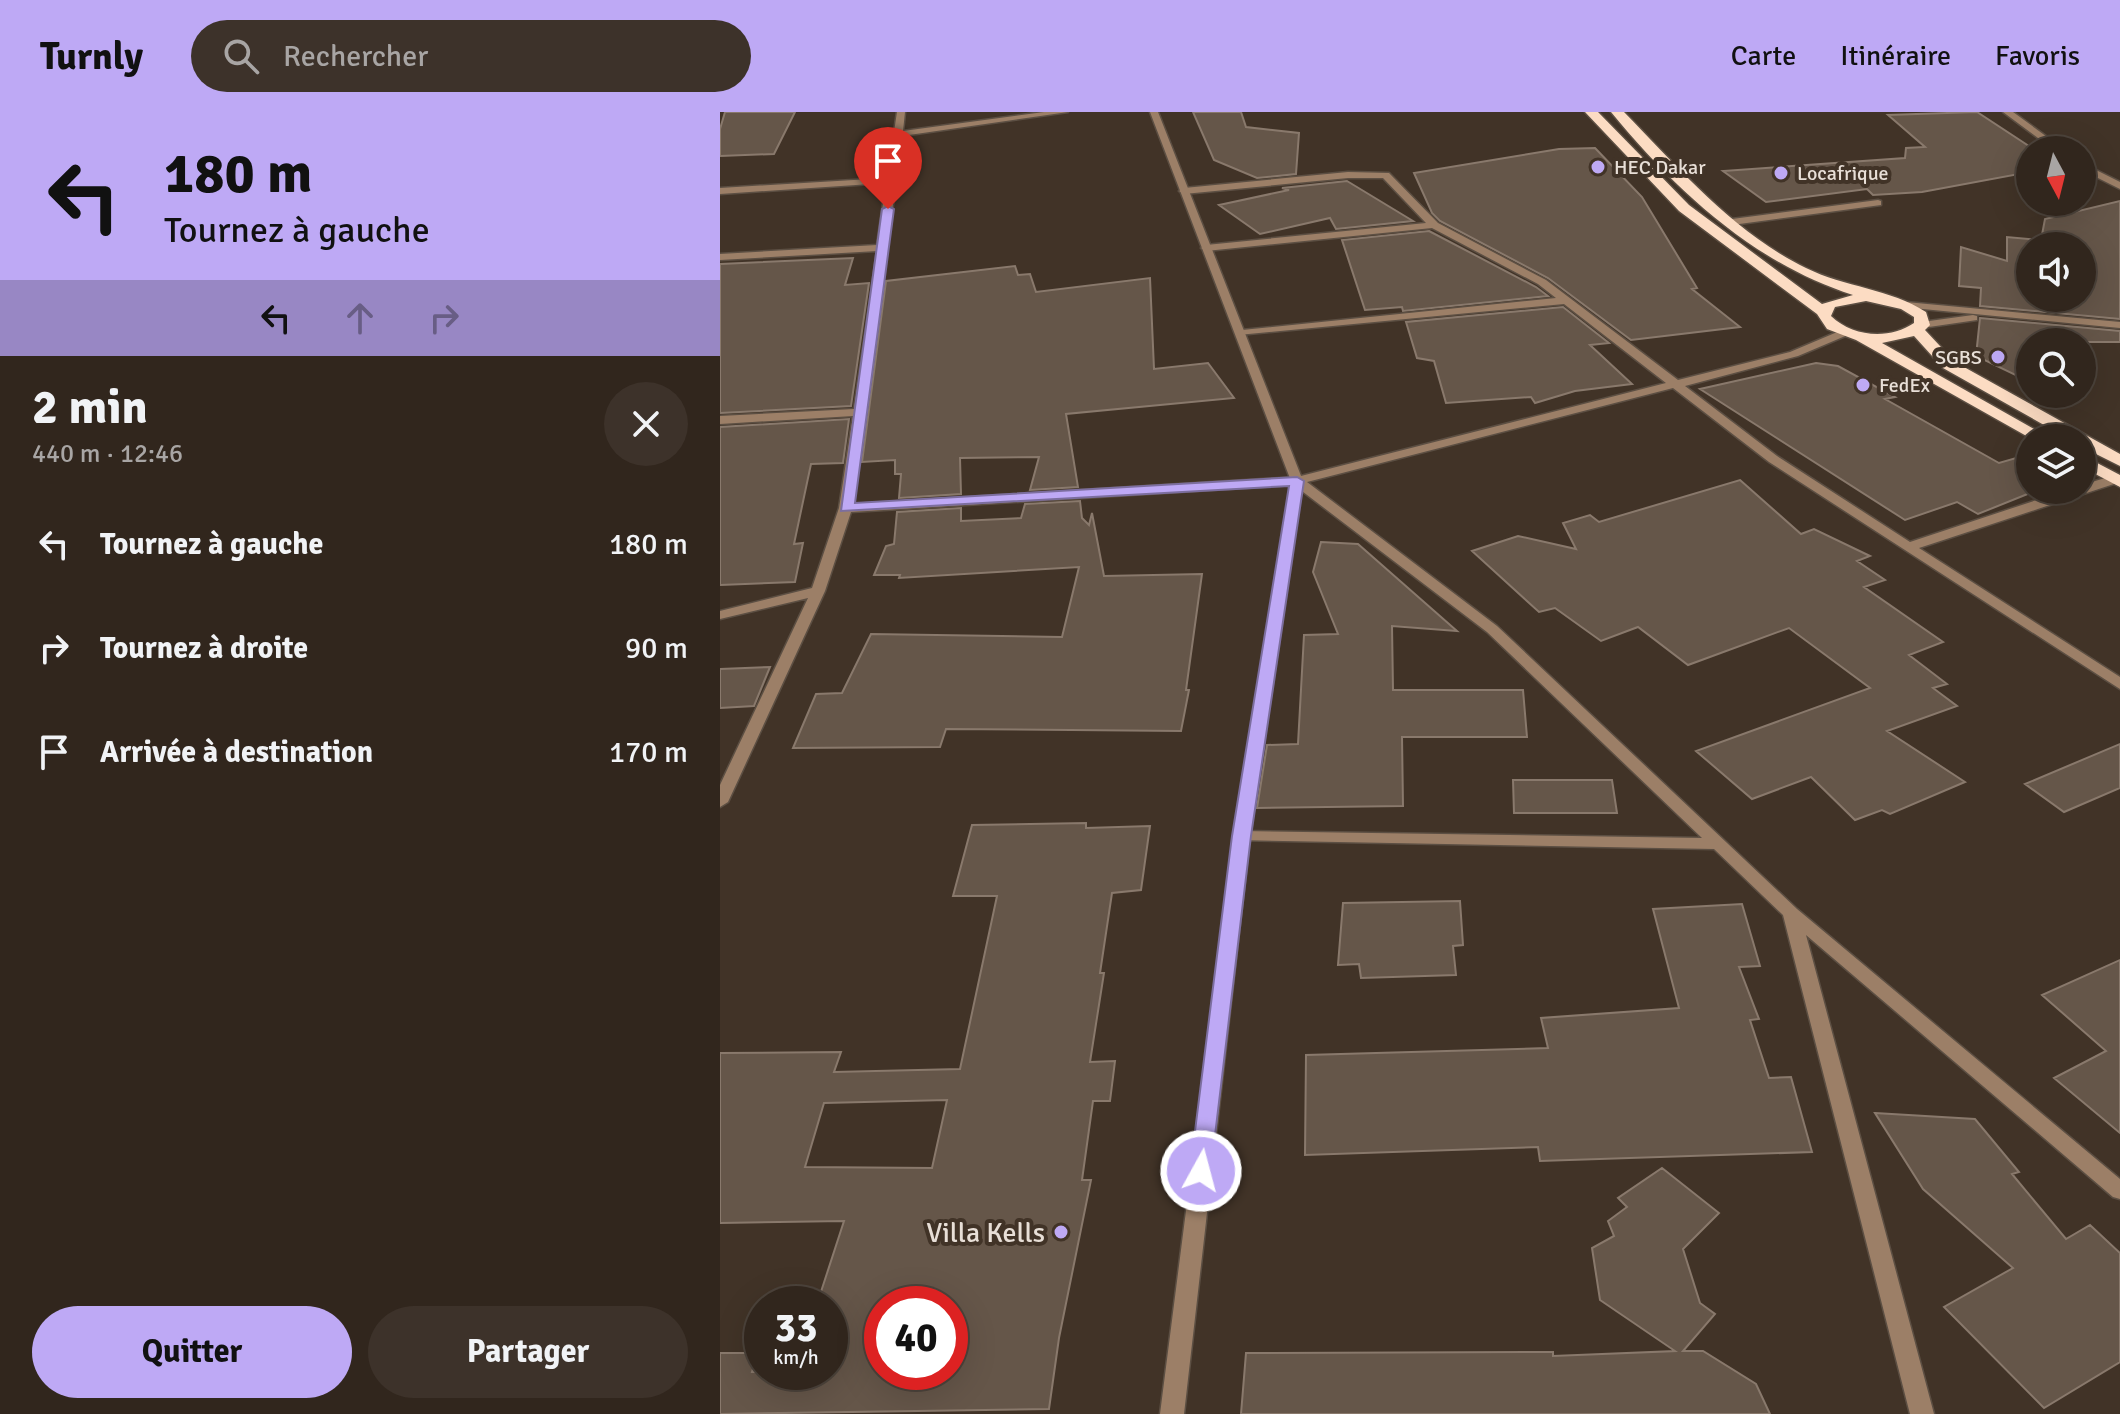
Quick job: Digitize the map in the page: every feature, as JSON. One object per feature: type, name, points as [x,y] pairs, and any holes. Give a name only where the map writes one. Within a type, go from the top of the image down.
[{"type":"highway","points":[[1591,112],[1684,208],[1823,312],[1828,323],[2016,424]]},
{"type":"highway","points":[[1617,112],[1732,222],[1790,266],[1877,298],[1906,305],[1921,315],[1920,328],[1949,365],[2053,424]]},
{"type":"highway","points":[[1823,312],[1829,304],[1845,298],[1877,298]]},
{"type":"highway","points":[[1852,334],[1892,337],[1920,328]]},
{"type":"highway","points":[[2096,448],[2120,461]]},
{"type":"highway","points":[[2096,468],[2117,480]]},
{"type":"street","points":[[720,802],[818,591],[846,508],[894,180],[901,112]]},
{"type":"street","points":[[899,134],[1064,112]]},
{"type":"street","points":[[1154,112],[1297,481],[1242,836],[1172,1414]]},
{"type":"street","points":[[2007,112],[2040,136]]},
{"type":"street","points":[[2096,173],[2120,186]]},
{"type":"street","points":[[1184,191],[1348,175],[1386,175],[1434,225],[1568,300],[1773,459],[2120,684]]},
{"type":"street","points":[[720,191],[894,180]]},
{"type":"street","points":[[1732,222],[1878,203]]},
{"type":"street","points":[[1206,248],[1434,225]]},
{"type":"street","points":[[720,257],[884,248]]},
{"type":"street","points":[[1242,333],[1568,300]]},
{"type":"street","points":[[1906,305],[2120,325]]},
{"type":"street","points":[[1920,328],[1999,315]]},
{"type":"street","points":[[846,508],[1297,481],[1673,382],[1794,354],[1852,334]]},
{"type":"street","points":[[720,420],[860,412]]},
{"type":"street","points":[[2096,486],[2117,480]]},
{"type":"street","points":[[1297,481],[1492,629],[1791,913],[2120,1191]]},
{"type":"street","points":[[1909,547],[2039,504]]},
{"type":"street","points":[[720,615],[818,591]]},
{"type":"street","points":[[1242,836],[1719,844]]},
{"type":"street","points":[[1791,913],[1922,1414]]},
{"type":"building","points":[[725,112],[795,112],[774,154],[720,156],[720,129]]},
{"type":"building","points":[[1193,112],[1241,112],[1246,127],[1299,133],[1296,174],[1257,178],[1214,160]]},
{"type":"building","points":[[1977,112],[2016,138],[2016,175],[1922,192],[1873,195],[1867,189],[1766,202],[1723,171],[1905,158],[1906,148],[1925,147],[1888,115]]},
{"type":"building","points":[[1595,148],[1642,197],[1697,288],[1692,289],[1740,327],[1631,340],[1548,278],[1440,221],[1432,213],[1414,173],[1559,149]]},
{"type":"building","points":[[1347,181],[1413,221],[1336,229],[1330,218],[1260,234],[1219,205],[1289,190],[1282,188]]},
{"type":"building","points":[[2120,201],[2120,319],[2045,312],[2096,312],[2096,232],[2043,232],[2045,219],[2096,216],[2096,207]]},
{"type":"building","points":[[1429,231],[1548,296],[1403,311],[1402,307],[1365,310],[1342,240]]},
{"type":"building","points":[[2007,237],[2016,238],[2016,309],[1980,306],[1981,288],[1959,286],[1961,247],[2007,261]]},
{"type":"building","points":[[853,258],[845,285],[869,283],[851,406],[720,413],[720,264]]},
{"type":"building","points":[[1015,266],[1018,275],[1030,274],[1036,292],[1150,278],[1154,369],[1208,363],[1234,398],[1066,414],[1078,487],[1030,490],[1039,457],[960,458],[961,494],[899,498],[901,474],[895,474],[895,460],[862,462],[886,281]]},
{"type":"building","points":[[1563,307],[1609,343],[1590,345],[1632,384],[1575,391],[1535,403],[1531,397],[1446,403],[1434,361],[1417,358],[1406,322]]},
{"type":"building","points":[[1980,318],[2088,328],[2016,328],[2016,375],[1976,356]]},
{"type":"building","points":[[2096,329],[2120,331],[2120,342],[2096,342]]},
{"type":"building","points":[[1816,363],[1838,366],[1895,397],[1885,399],[1999,463],[2016,458],[2016,499],[1978,514],[1957,502],[1905,520],[1700,389]]},
{"type":"building","points":[[849,419],[843,463],[811,464],[794,544],[803,543],[795,582],[720,585],[720,427]]},
{"type":"building","points":[[1740,480],[1801,534],[1814,529],[1870,556],[1857,561],[1885,580],[1864,587],[1943,642],[1909,655],[1947,684],[1933,688],[1957,706],[1887,731],[1965,782],[1890,814],[1882,810],[1855,820],[1811,777],[1752,799],[1696,751],[1870,688],[1789,628],[1688,665],[1638,627],[1601,641],[1555,608],[1539,612],[1472,551],[1518,536],[1576,549],[1563,523],[1590,515],[1599,522]]},
{"type":"building","points":[[1080,501],[1082,518],[1089,525],[1092,513],[1104,576],[1202,574],[1186,690],[1189,690],[1181,731],[946,729],[940,747],[793,748],[816,694],[842,693],[871,634],[1062,637],[1079,567],[899,578],[900,575],[874,575],[886,546],[894,544],[897,512],[961,508],[961,521],[1021,518],[1025,504]]},
{"type":"building","points":[[1321,542],[1358,544],[1457,631],[1392,626],[1393,690],[1523,690],[1527,737],[1402,737],[1403,806],[1257,808],[1267,745],[1298,744],[1304,635],[1338,634],[1313,572]]},
{"type":"building","points":[[770,667],[754,706],[720,708],[720,669]]},
{"type":"building","points":[[2120,744],[2120,788],[2064,812],[2025,784]]},
{"type":"building","points":[[1513,780],[1612,780],[1617,813],[1514,813]]},
{"type":"building","points":[[1086,823],[1086,828],[1150,826],[1141,890],[1112,893],[1090,1062],[1115,1061],[1110,1101],[1093,1101],[1082,1180],[1091,1180],[1059,1338],[1049,1409],[720,1414],[720,1353],[744,1353],[744,1390],[848,1390],[848,1286],[823,1286],[844,1221],[720,1223],[720,1053],[841,1052],[834,1072],[960,1069],[997,896],[953,896],[972,825]],"holes":[[[947,1100],[932,1168],[805,1167],[824,1103]]]},
{"type":"building","points":[[1460,901],[1463,945],[1453,946],[1456,975],[1361,978],[1359,964],[1338,965],[1343,903]]},
{"type":"building","points":[[1742,904],[1760,966],[1739,967],[1759,1019],[1750,1020],[1769,1078],[1791,1077],[1812,1152],[1540,1161],[1538,1147],[1305,1155],[1306,1055],[1548,1048],[1541,1018],[1679,1008],[1653,909]]},
{"type":"building","points":[[2120,960],[2120,1133],[2054,1078],[2106,1051],[2042,995]]},
{"type":"building","points":[[1875,1113],[1975,1119],[2019,1172],[2012,1174],[2066,1239],[2090,1225],[2120,1253],[2120,1362],[2044,1408],[1944,1307],[2013,1268],[1923,1189]]},
{"type":"building","points":[[1662,1168],[1719,1213],[1683,1249],[1700,1303],[1715,1314],[1683,1351],[1703,1351],[1756,1384],[1770,1414],[1241,1414],[1246,1353],[1553,1352],[1553,1356],[1675,1351],[1600,1300],[1592,1248],[1614,1236],[1608,1221],[1627,1207],[1618,1198]]},
{"type":"place","name":"HEC Dakar","points":[[1598,167]]},
{"type":"place","name":"Locafrique","points":[[1781,173]]},
{"type":"place","name":"SGBS","points":[[1998,357]]},
{"type":"place","name":"FedEx","points":[[1863,385]]},
{"type":"place","name":"Villa Kells","points":[[1061,1232]]},
{"type":"route","points":[[888,209],[846,508],[1297,481],[1242,836],[1201,1171]]}]
